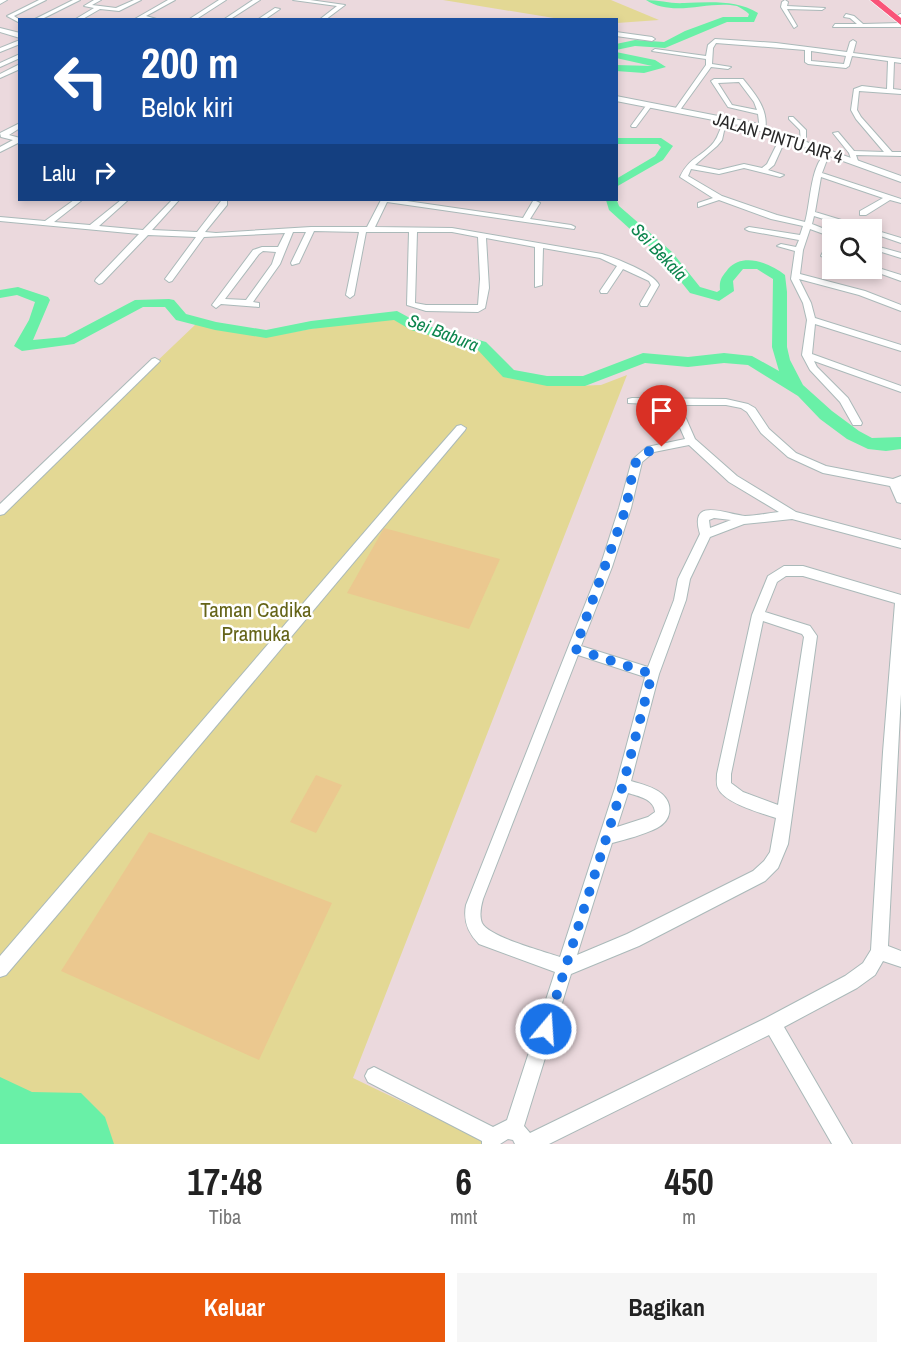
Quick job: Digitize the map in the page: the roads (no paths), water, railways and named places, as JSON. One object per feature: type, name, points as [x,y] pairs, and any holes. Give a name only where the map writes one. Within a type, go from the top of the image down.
[{"type":"highway","points":[[874,0],[899,19]]},
{"type":"highway","points":[[882,0],[899,19]]},
{"type":"main road","points":[[1,31],[18,35]]},
{"type":"main road","name":"JALAN PINTU AIR 4","points":[[618,98],[763,130],[830,153],[853,157],[901,179]]},
{"type":"street","points":[[18,21],[10,18],[9,13],[44,0]]},
{"type":"street","points":[[39,18],[77,0]]},
{"type":"street","points":[[98,0],[87,6],[117,10],[138,0]]},
{"type":"street","points":[[137,18],[172,0]]},
{"type":"street","points":[[193,18],[223,0]]},
{"type":"street","points":[[228,18],[257,0]]},
{"type":"street","points":[[296,0],[342,5],[324,18]]},
{"type":"street","points":[[784,7],[787,0]]},
{"type":"street","points":[[784,7],[822,8]]},
{"type":"street","points":[[784,7],[794,26]]},
{"type":"street","points":[[80,18],[99,8]]},
{"type":"street","points":[[262,18],[277,9]]},
{"type":"street","points":[[846,16],[852,17],[861,26]]},
{"type":"street","points":[[835,26],[861,26],[899,19],[901,32]]},
{"type":"street","points":[[618,34],[652,39]]},
{"type":"street","points":[[678,110],[692,92],[699,74],[709,61],[712,42],[776,45],[901,61]]},
{"type":"street","points":[[737,52],[745,42]]},
{"type":"street","points":[[808,49],[807,62],[846,66],[853,42]]},
{"type":"street","points":[[0,50],[18,43]]},
{"type":"street","points":[[655,51],[729,67]]},
{"type":"street","points":[[0,65],[18,57]]},
{"type":"street","points":[[890,91],[891,60]]},
{"type":"street","points":[[0,76],[18,67]]},
{"type":"street","points":[[10,80],[18,76]]},
{"type":"street","points":[[762,113],[734,108],[715,100],[715,80],[741,80],[760,103],[762,113],[763,130]]},
{"type":"street","points":[[716,87],[728,104]]},
{"type":"street","points":[[890,154],[858,118],[853,107],[857,88],[901,92]]},
{"type":"street","points":[[634,126],[650,104]]},
{"type":"street","points":[[791,118],[803,130],[804,143]]},
{"type":"street","points":[[730,121],[720,132],[719,140],[715,145],[689,166],[684,177],[718,198],[822,231]]},
{"type":"street","points":[[1,135],[18,126]]},
{"type":"street","points":[[836,133],[853,157],[901,154]]},
{"type":"street","points":[[1,135],[18,140]]},
{"type":"street","points":[[764,170],[770,165],[784,136]]},
{"type":"street","points":[[0,150],[18,141]]},
{"type":"street","points":[[830,153],[825,156],[818,174],[811,213],[799,250],[795,275],[812,320],[807,355],[813,368],[844,400],[857,423]]},
{"type":"street","points":[[689,166],[719,172],[744,166],[780,175]]},
{"type":"street","points":[[818,174],[901,201]]},
{"type":"street","points":[[864,213],[890,197]]},
{"type":"street","points":[[701,205],[718,198]]},
{"type":"street","points":[[46,224],[77,201]]},
{"type":"street","points":[[91,228],[124,201]]},
{"type":"street","points":[[99,281],[175,201]]},
{"type":"street","points":[[350,296],[366,229],[385,201]]},
{"type":"street","points":[[393,201],[571,227]]},
{"type":"street","points":[[169,279],[224,203]]},
{"type":"street","points":[[525,220],[536,203]]},
{"type":"street","points":[[811,213],[831,219]]},
{"type":"street","points":[[0,219],[144,232],[200,234],[311,229],[452,230],[602,256],[655,282],[644,304]]},
{"type":"street","points":[[296,262],[311,229]]},
{"type":"street","points":[[750,229],[803,238]]},
{"type":"street","points":[[413,230],[411,304],[426,308],[478,309],[482,306],[485,278],[482,234]]},
{"type":"street","points":[[281,250],[262,249],[256,252],[218,303],[252,304],[276,264],[290,231]]},
{"type":"street","points":[[882,234],[901,241]]},
{"type":"street","points":[[538,285],[540,245]]},
{"type":"street","points":[[781,246],[799,250]]},
{"type":"street","points":[[882,250],[901,256]]},
{"type":"street","points":[[815,254],[822,256]]},
{"type":"street","points":[[604,291],[622,264]]},
{"type":"street","points":[[882,272],[901,278]]},
{"type":"street","points":[[795,275],[862,293],[901,308]]},
{"type":"street","points":[[812,320],[901,348]]},
{"type":"street","points":[[807,355],[901,389]]},
{"type":"street","points":[[0,511],[155,361]]},
{"type":"street","points":[[632,401],[726,402],[744,406],[751,411],[765,431],[792,455],[823,469],[897,482],[901,500]]},
{"type":"street","points":[[674,403],[691,441],[733,479],[792,515],[901,544]]},
{"type":"street","points":[[0,969],[381,519],[461,428]]},
{"type":"street","points":[[691,441],[651,449],[637,460],[626,508],[575,649],[472,911],[472,920],[477,931],[485,938],[566,968],[633,940],[759,876],[776,859],[811,636],[806,630],[758,615]]},
{"type":"street","points":[[513,1130],[623,785],[652,674],[680,600],[684,579],[706,534],[743,520],[792,515]]},
{"type":"street","points":[[374,1076],[492,1140],[501,1131],[513,1130],[519,1133],[528,1144],[771,1024],[851,982],[869,969],[879,952],[901,601],[803,571],[779,573],[772,579],[758,615],[724,774],[724,786],[738,797],[784,814]]},
{"type":"street","points":[[575,649],[652,674]]},
{"type":"street","points":[[606,838],[652,823],[662,816],[662,804],[657,799],[623,785]]},
{"type":"street","points":[[879,952],[901,959]]},
{"type":"street","points":[[771,1024],[843,1144]]},
{"type":"waterway","name":"Sei Bekala","points":[[618,47],[635,43],[665,45],[688,33],[726,19],[751,20],[754,13],[739,4],[718,1],[682,6],[650,0]]},
{"type":"waterway","name":"Sei Bekala","points":[[618,55],[646,60],[661,67],[644,70],[618,68]]},
{"type":"waterway","name":"Sei Bekala","points":[[618,141],[661,141],[667,146],[659,158],[618,183]]},
{"type":"waterway","name":"Sei Bekala","points":[[612,201],[613,207],[667,255],[695,290],[719,297],[727,291],[726,280],[739,265],[761,266],[780,278],[779,347],[787,372],[796,384]]},
{"type":"waterway","name":"Sei Babura","points":[[0,294],[18,291],[43,300],[36,320],[22,346],[69,341],[140,303],[169,303],[181,317],[215,326],[266,334],[311,325],[397,315],[416,327],[481,345],[509,374],[547,381],[585,381],[643,358],[688,362],[724,358],[752,361],[804,393],[826,415],[853,435],[868,443],[886,445],[901,443]]},
{"type":"park label","name":"Taman Cadika Pramuka","points":[[256,622]]}]
